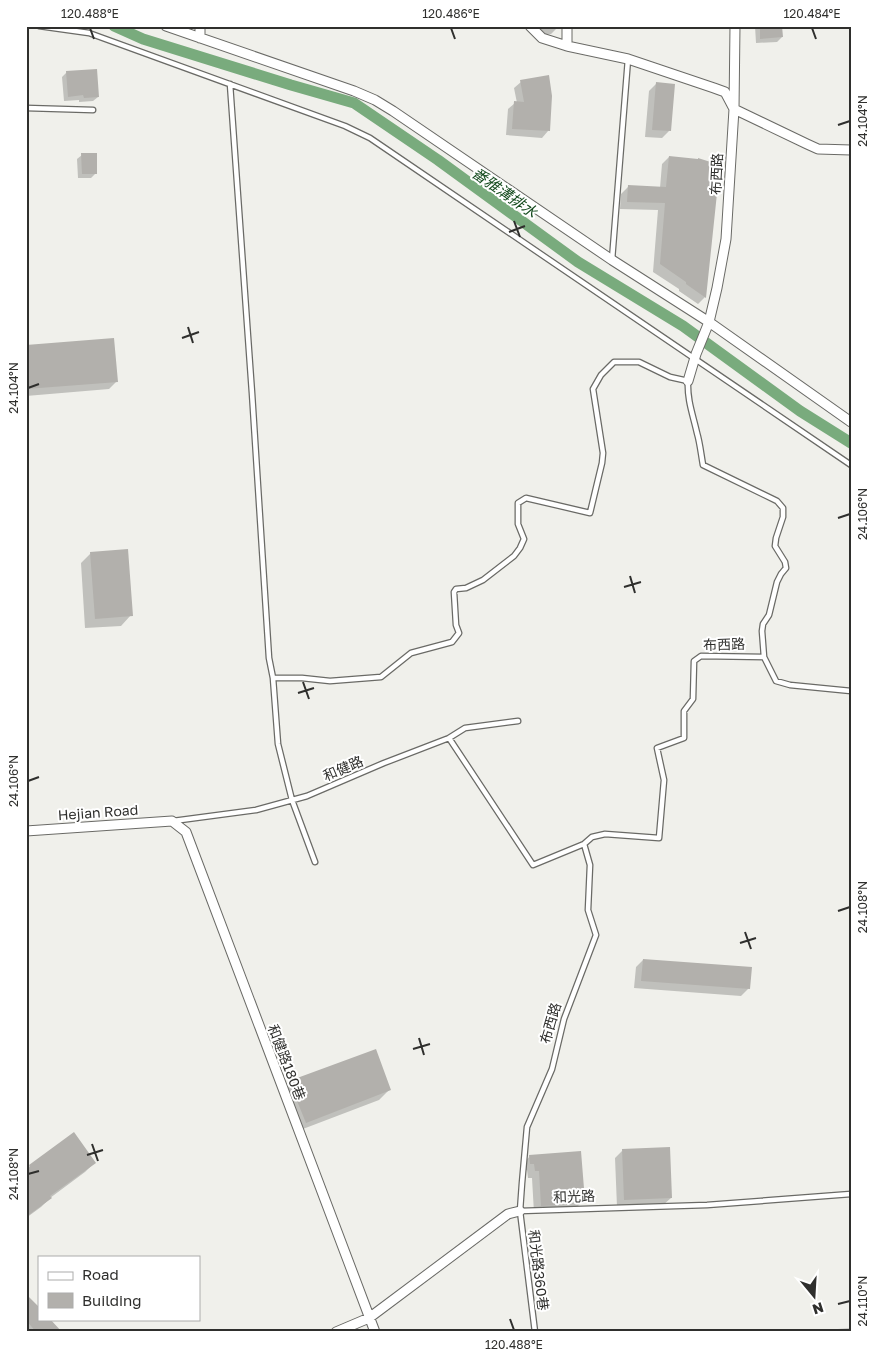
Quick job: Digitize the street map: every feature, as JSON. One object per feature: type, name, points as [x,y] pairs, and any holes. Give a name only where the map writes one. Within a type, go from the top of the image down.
[{"type":"street","points":[[166,26],[375,100],[851,422]]},
{"type":"street","points":[[200,26],[200,38]]},
{"type":"street","points":[[530,26],[542,38],[567,46],[628,59],[724,92],[734,109],[818,149],[851,150]]},
{"type":"street","points":[[567,26],[567,46]]},
{"type":"street","name":"布西路","points":[[688,381],[707,326],[717,288],[726,239],[734,109],[735,26]]},
{"type":"street","name":"Hejian Road","points":[[26,831],[172,821]]},
{"type":"street","name":"和健路180巷","points":[[172,821],[186,832],[375,1332]]},
{"type":"street","name":"和光路","points":[[336,1332],[369,1318],[508,1214],[520,1211]]},
{"type":"lane","points":[[39,26],[89,33],[345,126],[370,138],[696,357],[851,465]]},
{"type":"lane","points":[[612,260],[628,59]]},
{"type":"lane","points":[[230,84],[269,658],[273,678],[278,744],[292,800],[315,862]]},
{"type":"lane","points":[[26,108],[93,110]]},
{"type":"lane","points":[[273,678],[302,678],[330,681],[381,677],[411,653],[452,642],[459,633],[456,626],[454,592],[456,589],[466,588],[483,580],[514,556],[520,548],[524,539],[518,524],[518,503],[526,498],[590,513],[603,453],[593,389],[600,375],[614,362],[639,362],[670,377],[688,381]]},
{"type":"lane","name":"布西路","points":[[688,381],[687,392],[690,411],[698,434],[703,465],[777,501],[783,508],[783,517],[775,546],[785,562],[786,568],[777,582],[769,615],[763,624],[762,634],[764,657],[776,681],[790,685],[851,691]]},
{"type":"lane","name":"布西路","points":[[449,738],[533,865],[584,844],[592,837],[606,834],[659,838],[664,780],[657,748],[684,738],[684,711],[693,699],[694,662],[700,656],[764,657]]},
{"type":"lane","name":"和健路","points":[[172,821],[256,810],[307,796],[449,738],[465,728],[518,721]]},
{"type":"lane","name":"布西路","points":[[520,1211],[527,1128],[552,1069],[564,1018],[596,935],[588,910],[590,865],[584,844]]},
{"type":"lane","name":"和光路","points":[[520,1211],[707,1205],[851,1194]]},
{"type":"lane","name":"和光路360巷","points":[[520,1211],[535,1332]]},
{"type":"building","points":[[760,26],[782,26],[783,37],[760,39]]},
{"type":"building","points":[[97,69],[99,97],[84,98],[83,95],[68,97],[66,71]]},
{"type":"building","points":[[549,75],[552,96],[550,131],[512,129],[514,101],[524,102],[520,80]]},
{"type":"building","points":[[656,82],[675,84],[671,131],[652,130]]},
{"type":"building","points":[[81,153],[97,153],[97,174],[82,174]]},
{"type":"building","points":[[669,156],[698,158],[720,165],[706,298],[660,264],[665,203],[627,202],[628,185],[666,187]]},
{"type":"building","points":[[114,338],[118,382],[26,389],[26,345]]},
{"type":"building","points":[[128,549],[133,616],[95,619],[90,552]]},
{"type":"building","points":[[643,959],[752,967],[750,989],[641,981]]},
{"type":"building","points":[[376,1049],[391,1090],[306,1123],[289,1081]]},
{"type":"building","points":[[74,1132],[96,1163],[50,1196],[52,1198],[26,1217],[26,1169]]},
{"type":"building","points":[[670,1147],[672,1198],[624,1200],[622,1149]]},
{"type":"building","points":[[581,1151],[585,1201],[562,1202],[563,1205],[541,1206],[539,1171],[535,1171],[534,1164],[530,1164],[529,1155]]},
{"type":"building","points":[[26,1294],[38,1306],[38,1320],[51,1320],[62,1332],[36,1332],[26,1320]]},
{"type":"waterway","name":"番雅溝排水","points":[[114,26],[143,39],[354,103],[438,160],[578,262],[683,326],[800,411],[851,443]]}]
